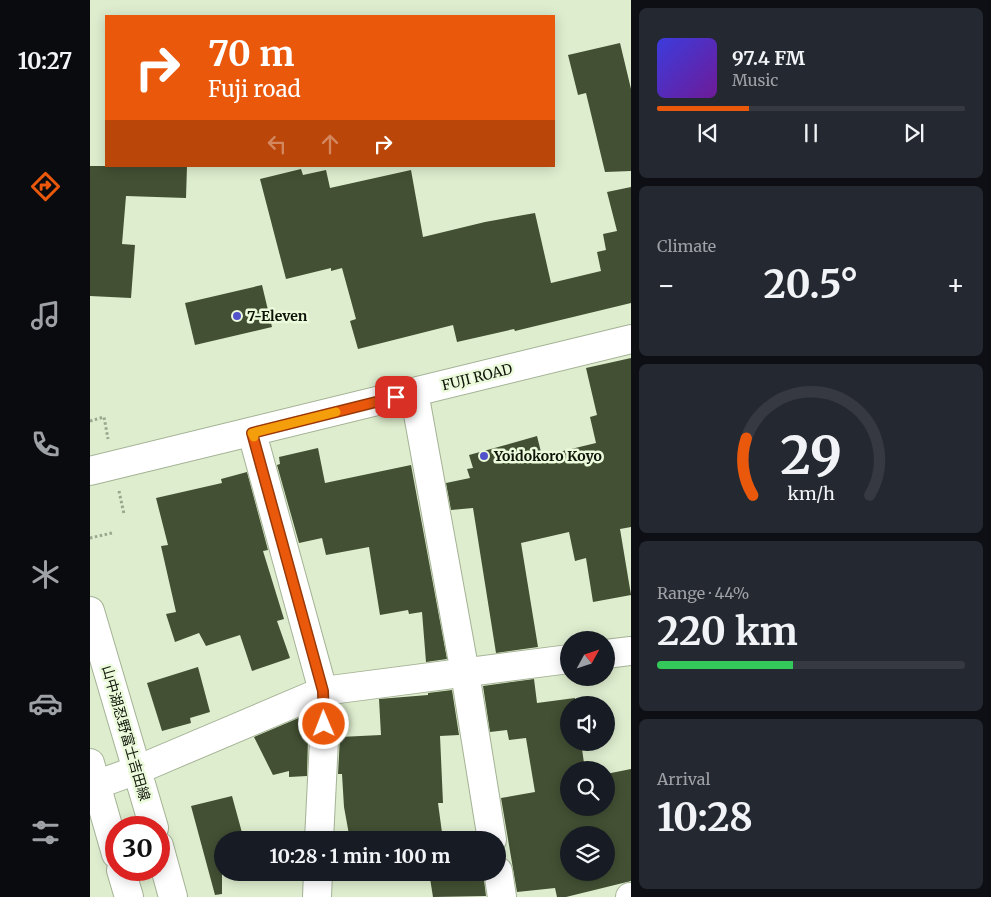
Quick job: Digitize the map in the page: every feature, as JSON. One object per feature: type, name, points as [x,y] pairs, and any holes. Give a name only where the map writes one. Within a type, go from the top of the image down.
[{"type":"main road","name":"FUJI ROAD","points":[[90,471],[631,339]]},
{"type":"main road","points":[[414,392],[465,673],[491,831]]},
{"type":"main road","points":[[252,433],[323,691],[324,740],[319,831]]},
{"type":"main road","name":"山中湖忍野富士吉田線","points":[[90,611],[150,816]]},
{"type":"main road","points":[[615,653],[631,651]]},
{"type":"main road","points":[[105,820],[92,779],[137,770],[323,691],[560,660]]},
{"type":"main road","points":[[124,881],[129,897]]},
{"type":"main road","points":[[169,881],[174,897]]},
{"type":"main road","points":[[317,897],[318,881]]},
{"type":"main road","points":[[500,881],[502,897]]},
{"type":"path","points":[[90,420],[104,417]]},
{"type":"path","points":[[90,538],[112,533]]},
{"type":"building","points":[[620,43],[631,89],[631,171],[605,172],[586,93],[578,95],[568,55]]},
{"type":"building","points":[[90,166],[187,167],[186,198],[126,196],[122,244],[135,245],[131,298],[90,296]]},
{"type":"building","points":[[301,169],[303,175],[326,170],[330,188],[411,170],[423,237],[485,222],[535,213],[551,283],[601,271],[597,252],[606,250],[603,234],[617,231],[607,192],[631,187],[631,303],[515,331],[514,329],[457,342],[453,325],[358,349],[350,321],[356,319],[342,268],[331,271],[331,268],[286,279],[260,179]]},
{"type":"building","points":[[262,285],[272,327],[195,345],[185,303]]},
{"type":"building","points":[[631,358],[631,527],[620,529],[631,595],[593,602],[586,558],[575,561],[569,532],[521,543],[538,647],[496,653],[473,508],[451,510],[446,483],[470,478],[467,469],[473,468],[469,455],[537,436],[542,456],[596,443],[590,417],[597,415],[586,368]]},
{"type":"building","points":[[318,448],[325,483],[411,465],[447,659],[426,662],[422,612],[409,614],[408,610],[380,615],[369,547],[326,555],[322,538],[299,543],[277,465],[280,464],[279,457]]},
{"type":"building","points":[[247,472],[268,550],[263,551],[284,619],[277,621],[290,658],[252,671],[240,635],[206,646],[199,633],[175,642],[166,614],[176,612],[161,546],[168,545],[156,498],[222,483],[221,479]]},
{"type":"building","points":[[198,667],[210,712],[190,718],[191,723],[162,731],[147,683]]},
{"type":"building","points":[[534,679],[537,703],[560,700],[560,751],[582,751],[584,761],[560,761],[560,816],[615,816],[615,772],[631,769],[631,881],[566,897],[557,897],[555,888],[517,892],[501,798],[535,792],[526,738],[509,740],[507,730],[490,732],[483,686]]},
{"type":"building","points":[[452,690],[459,735],[440,736],[443,803],[438,803],[442,831],[348,831],[344,807],[342,774],[338,774],[340,737],[381,735],[379,699],[428,695],[428,693]]},
{"type":"building","points":[[301,717],[306,738],[308,738],[307,776],[289,777],[289,771],[273,775],[254,737]]},
{"type":"building","points":[[232,796],[242,831],[214,831],[214,881],[222,881],[222,894],[215,895],[191,806]]},
{"type":"building","points":[[430,881],[484,881],[486,896],[433,897]]},
{"type":"slow traffic","points":[[254,437],[252,433],[336,412]]},
{"type":"place","name":"7-Eleven","points":[[237,316]]},
{"type":"place","name":"Yoidokoro Koyo","points":[[484,456]]},
{"type":"route","points":[[324,724],[323,691],[252,433],[396,397]]}]
